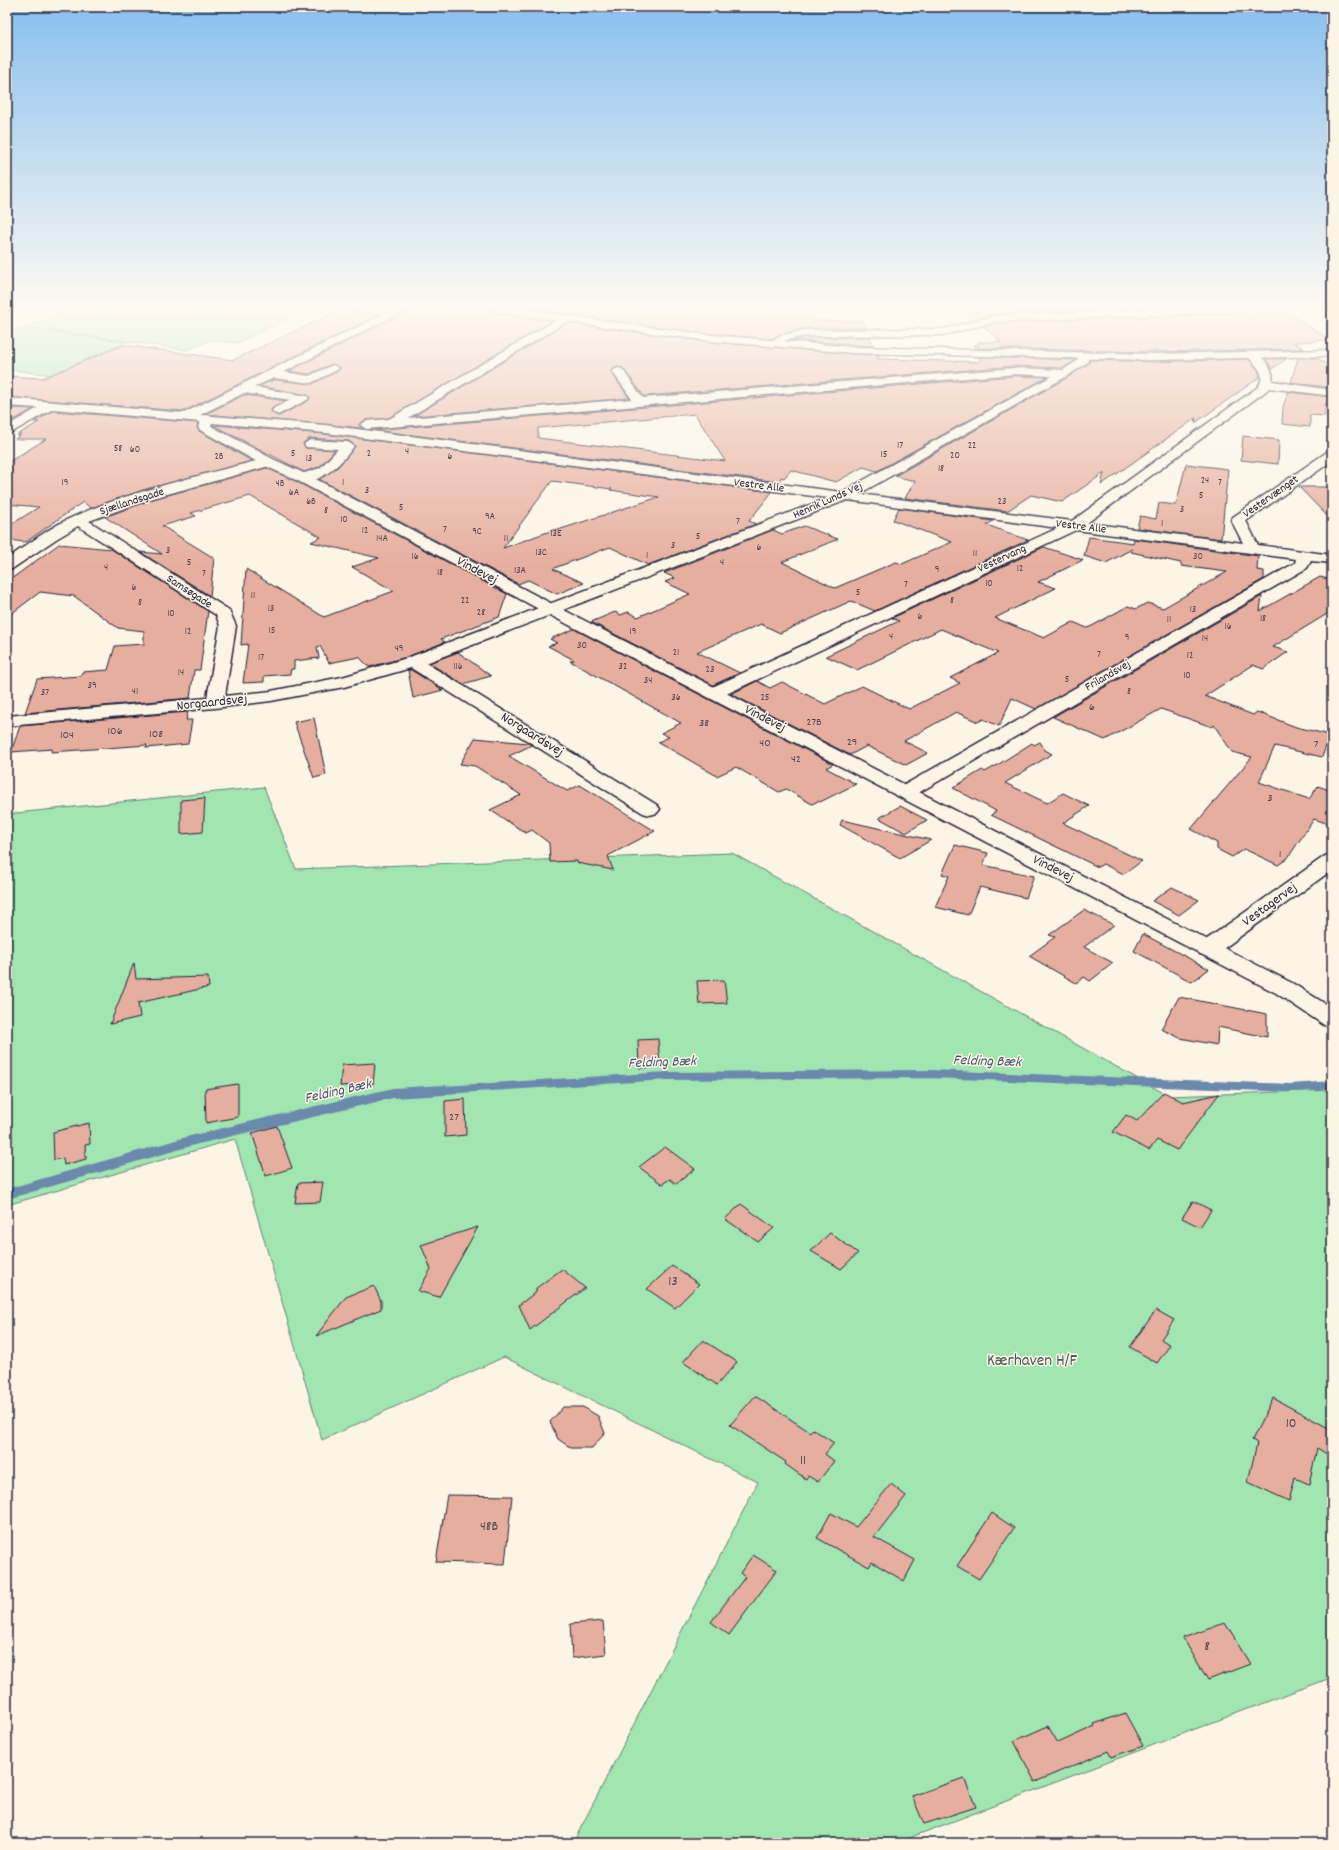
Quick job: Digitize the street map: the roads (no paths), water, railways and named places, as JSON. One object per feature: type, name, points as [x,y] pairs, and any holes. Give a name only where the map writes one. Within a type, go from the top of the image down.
[{"type":"street","points":[[186,417],[229,395]]},
{"type":"street","points":[[278,411],[303,398],[285,395]]},
{"type":"street","points":[[371,435],[436,395]]},
{"type":"street","points":[[635,395],[640,403]]},
{"type":"street","points":[[325,429],[730,395]]},
{"type":"street","name":"Henrik Lunds Vej","points":[[552,610],[843,497],[1025,395]]},
{"type":"street","name":"Vestervang","points":[[714,693],[1074,526],[1253,395]]},
{"type":"street","name":"Vestre Alle","points":[[7,402],[325,429],[1332,559]]},
{"type":"street","points":[[7,431],[50,406]]},
{"type":"street","name":"Vindevej","points":[[207,419],[204,427],[268,462],[303,478],[552,610],[1284,988],[1332,1019]]},
{"type":"street","points":[[303,478],[325,471],[348,446],[310,444]]},
{"type":"street","name":"Vestervænget","points":[[1253,549],[1238,520],[1332,455]]},
{"type":"street","name":"Sjællandsgade","points":[[7,566],[48,537],[78,520],[118,505],[268,462]]},
{"type":"street","name":"Samsøgade","points":[[78,520],[223,613],[228,626],[215,703]]},
{"type":"street","name":"Frilandsvej","points":[[906,792],[1302,565],[1305,555]]},
{"type":"street","name":"Norgaardsvej","points":[[7,721],[215,703],[271,696],[344,682],[413,662],[552,610]]},
{"type":"street","name":"Norgaardsvej","points":[[413,662],[650,809]]},
{"type":"street","name":"Vestagervej","points":[[1208,949],[1332,860]]},
{"type":"waterway","name":"Felding Bæk","points":[[443,1090],[667,1076],[930,1074],[1291,1088],[1332,1085]]},
{"type":"waterway","name":"Felding Bæk","points":[[7,1194],[194,1140],[393,1093],[443,1090]]},
{"type":"waterway","name":"Felding Bæk","points":[[428,1091],[443,1090]]},
{"type":"park label","name":"Kærhaven H/F","points":[[1032,1362]]}]
